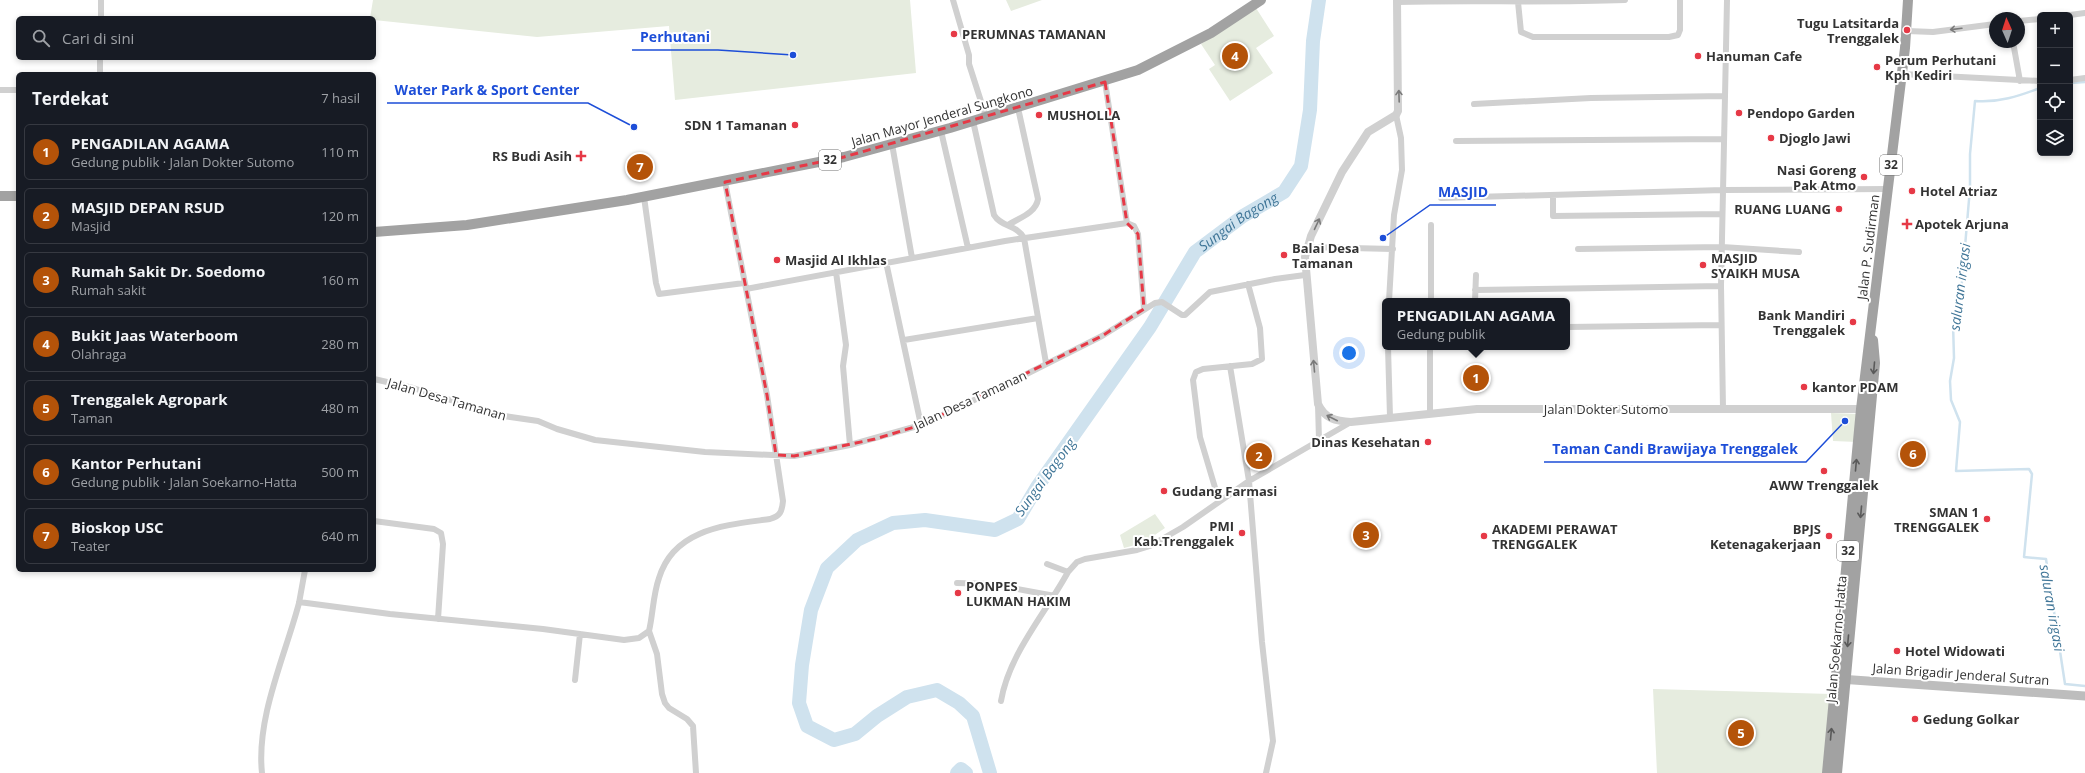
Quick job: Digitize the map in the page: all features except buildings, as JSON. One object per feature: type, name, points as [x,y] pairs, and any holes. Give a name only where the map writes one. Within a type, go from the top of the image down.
[{"type":"highway","name":"Jalan Mayor Jenderal Sungkono","points":[[376,232],[467,226],[644,197],[844,157],[941,131],[1105,82],[1138,70],[1211,34],[1261,0]]},
{"type":"highway","name":"Jalan P. Sudirman","points":[[1871,330],[1907,31],[1908,0]]},
{"type":"highway","points":[[0,196],[16,196]]},
{"type":"highway","name":"Jalan Soekarno-Hatta","points":[[1827,773],[1840,679],[1858,495],[1871,330]]},
{"type":"highway","name":"Jalan Soekarno-Hatta","points":[[1837,773],[1840,679]]},
{"type":"main road","name":"Jalan Brigadir Jenderal Sutran","points":[[1840,679],[2085,696]]},
{"type":"street","points":[[101,0],[101,16]]},
{"type":"street","points":[[953,0],[969,55],[969,64],[986,117]]},
{"type":"street","points":[[1319,440],[1318,404],[1305,275],[1305,257],[1312,236],[1342,172],[1368,132],[1396,115],[1399,108],[1397,1],[1518,2],[1625,0]]},
{"type":"street","points":[[1518,2],[1521,32],[1533,38],[1661,37],[1675,36],[1679,34],[1680,0]]},
{"type":"street","points":[[1723,409],[1720,325],[1727,0]]},
{"type":"street","points":[[2073,15],[2085,13]]},
{"type":"street","points":[[2025,20],[2037,19]]},
{"type":"street","points":[[1907,31],[1932,32],[1989,25]]},
{"type":"street","points":[[2014,48],[2020,81]]},
{"type":"street","points":[[100,60],[100,72]]},
{"type":"street","points":[[1902,74],[2037,81]]},
{"type":"street","points":[[2073,80],[2085,78]]},
{"type":"street","points":[[1105,82],[1127,223]]},
{"type":"street","points":[[0,90],[16,90]]},
{"type":"street","points":[[1474,104],[1591,98],[1725,96]]},
{"type":"street","points":[[1008,225],[1033,210],[1037,206],[1038,199],[1018,108]]},
{"type":"street","points":[[1390,298],[1394,215],[1402,170],[1400,131],[1396,115]]},
{"type":"street","points":[[973,121],[994,215],[997,219],[1020,231],[1024,238],[1046,363]]},
{"type":"street","points":[[941,131],[968,248]]},
{"type":"street","points":[[1456,141],[1724,139]]},
{"type":"street","points":[[892,144],[912,258]]},
{"type":"street","points":[[696,773],[693,726],[687,719],[669,708],[665,703],[662,694],[657,654],[649,632],[661,571],[666,561],[684,542],[703,531],[770,519],[781,513],[783,501],[767,395],[725,182]]},
{"type":"street","points":[[1441,198],[1723,190],[1888,189]]},
{"type":"street","points":[[1553,194],[1553,216],[1722,214]]},
{"type":"street","points":[[644,197],[656,283],[659,294],[745,286],[836,272],[1024,238],[1127,223],[1134,226],[1138,234],[1144,308]]},
{"type":"street","points":[[1431,225],[1431,298]]},
{"type":"street","points":[[1578,249],[1722,246],[1799,252]]},
{"type":"street","points":[[1308,247],[1393,249]]},
{"type":"street","points":[[886,262],[904,340],[921,425]]},
{"type":"street","points":[[836,272],[846,345],[843,366],[850,445]]},
{"type":"street","name":"Jalan Desa Tamanan","points":[[376,379],[413,388],[497,415],[538,421],[570,433],[615,443],[705,452],[794,456],[850,445],[921,425],[989,393],[1102,336],[1154,303],[1162,302],[1182,315],[1191,312],[1199,300],[1210,292],[1305,275]]},
{"type":"street","points":[[1475,298],[1476,275]]},
{"type":"street","points":[[1219,501],[1200,437],[1193,380],[1194,375],[1199,370],[1256,363],[1263,356],[1260,328],[1248,284]]},
{"type":"street","points":[[1476,290],[1721,286]]},
{"type":"street","points":[[904,340],[1038,318]]},
{"type":"street","points":[[1570,327],[1720,325]]},
{"type":"street","points":[[1388,350],[1390,417]]},
{"type":"street","points":[[1430,350],[1430,413]]},
{"type":"street","points":[[1230,366],[1249,481],[1262,642],[1273,741],[1266,773]]},
{"type":"street","name":"Jalan Dokter Sutomo","points":[[1318,404],[1328,417],[1336,421],[1351,422],[1477,409],[1865,409]]},
{"type":"street","points":[[1001,701],[1004,684],[1013,665],[1068,572],[1078,562],[1085,559],[1137,550],[1150,546],[1183,527],[1249,481],[1351,422]]},
{"type":"street","points":[[376,521],[434,529],[441,533],[443,544],[438,619]]},
{"type":"street","points":[[1047,564],[1068,572]]},
{"type":"street","points":[[262,773],[262,747],[268,708],[299,602],[304,572]]},
{"type":"street","points":[[957,583],[990,584],[1055,596]]},
{"type":"street","points":[[299,602],[438,619],[632,639],[639,638],[649,632]]},
{"type":"street","points":[[574,680],[580,634]]},
{"type":"highlighted area","points":[[1105,82],[1127,223],[1138,234],[1144,309],[1102,336],[921,425],[875,439],[794,456],[776,455],[767,395],[725,182],[844,157]]},
{"type":"shaded area","points":[[373,0],[910,0],[916,73],[675,100],[669,26],[537,37],[376,20],[376,16],[370,16]]},
{"type":"shaded area","points":[[1006,0],[1042,0],[1011,11]]},
{"type":"shaded area","points":[[1256,8],[1274,36],[1256,48],[1273,73],[1230,101],[1209,69],[1215,65],[1201,44]]},
{"type":"shaded area","points":[[1831,413],[1859,414],[1857,442],[1833,441]]},
{"type":"shaded area","points":[[1155,514],[1165,528],[1143,543],[1124,548],[1120,535]]},
{"type":"shaded area","points":[[1653,689],[1831,694],[1825,773],[1657,773]]},
{"type":"waterway","name":"Sungai Bagong","points":[[990,773],[973,716],[959,703],[937,690],[907,697],[877,716],[855,734],[834,740],[807,726],[799,703],[802,665],[811,610],[827,568],[857,540],[893,523],[925,520],[995,530],[1018,519],[1037,487],[1150,327],[1195,252],[1243,216],[1284,192],[1301,166],[1310,110],[1313,41],[1319,0]]},
{"type":"waterway","name":"saluran irigasi","points":[[2073,83],[2085,82]]},
{"type":"waterway","name":"saluran irigasi","points":[[2037,89],[2000,100],[1975,101],[1970,154],[1970,188],[1962,282],[1953,323],[1954,358],[1950,381],[1951,400],[1960,422],[1956,471],[2029,469],[2032,474],[2024,557],[2046,559],[2065,684],[2085,686]]},
{"type":"waterway","points":[[957,773],[961,769],[966,773]]},
{"type":"place","name":"Tugu Latsitarda Trenggalek","points":[[1907,30]]},
{"type":"place","name":"PERUMNAS TAMANAN","points":[[954,34]]},
{"type":"place","name":"Perhutani","points":[[793,55]]},
{"type":"place","name":"Bukit Jaas Waterboom","points":[[1235,56]]},
{"type":"place","name":"Hanuman Cafe","points":[[1698,56]]},
{"type":"place","name":"Perum Perhutani Kph Kediri","points":[[1877,67]]},
{"type":"place","name":"Pendopo Garden","points":[[1739,113]]},
{"type":"place","name":"MUSHOLLA","points":[[1039,115]]},
{"type":"place","name":"SDN 1 Tamanan","points":[[795,125]]},
{"type":"place","name":"Water Park & Sport Center","points":[[634,127]]},
{"type":"place","name":"Djoglo Jawi","points":[[1771,138]]},
{"type":"place","name":"RS Budi Asih","points":[[581,156]]},
{"type":"place","name":"Bioskop USC","points":[[640,167]]},
{"type":"place","name":"Nasi Goreng Pak Atmo","points":[[1864,177]]},
{"type":"place","name":"Hotel Atriaz","points":[[1912,191]]},
{"type":"place","name":"RUANG LUANG","points":[[1839,209]]},
{"type":"place","name":"Apotek Arjuna","points":[[1907,224]]},
{"type":"place","name":"MASJID","points":[[1383,238]]},
{"type":"place","name":"Balai Desa Tamanan","points":[[1284,255]]},
{"type":"place","name":"Masjid Al Ikhlas","points":[[777,260]]},
{"type":"place","name":"MASJID SYAIKH MUSA","points":[[1703,265]]},
{"type":"place","name":"Bank Mandiri Trenggalek","points":[[1853,322]]},
{"type":"place","name":"PENGADILAN AGAMA","points":[[1476,378]]},
{"type":"place","name":"kantor PDAM","points":[[1804,387]]},
{"type":"place","name":"Taman Candi Brawijaya Trenggalek","points":[[1845,421]]},
{"type":"place","name":"Dinas Kesehatan","points":[[1428,442]]},
{"type":"place","name":"Kantor Perhutani","points":[[1913,454]]},
{"type":"place","name":"MASJID DEPAN RSUD","points":[[1259,456]]},
{"type":"place","name":"AWW Trenggalek","points":[[1824,471]]},
{"type":"place","name":"Gudang Farmasi","points":[[1164,491]]},
{"type":"place","name":"SMAN 1 TRENGGALEK","points":[[1987,519]]},
{"type":"place","name":"PMI Kab.Trenggalek","points":[[1242,533]]},
{"type":"place","name":"Rumah Sakit Dr. Soedomo","points":[[1366,535]]},
{"type":"place","name":"AKADEMI PERAWAT TRENGGALEK","points":[[1484,536]]},
{"type":"place","name":"BPJS Ketenagakerjaan","points":[[1829,536]]},
{"type":"place","name":"PONPES LUKMAN HAKIM","points":[[958,593]]},
{"type":"place","name":"Hotel Widowati","points":[[1897,651]]},
{"type":"place","name":"Gedung Golkar","points":[[1915,719]]},
{"type":"place","name":"Trenggalek Agropark","points":[[1741,733]]}]
